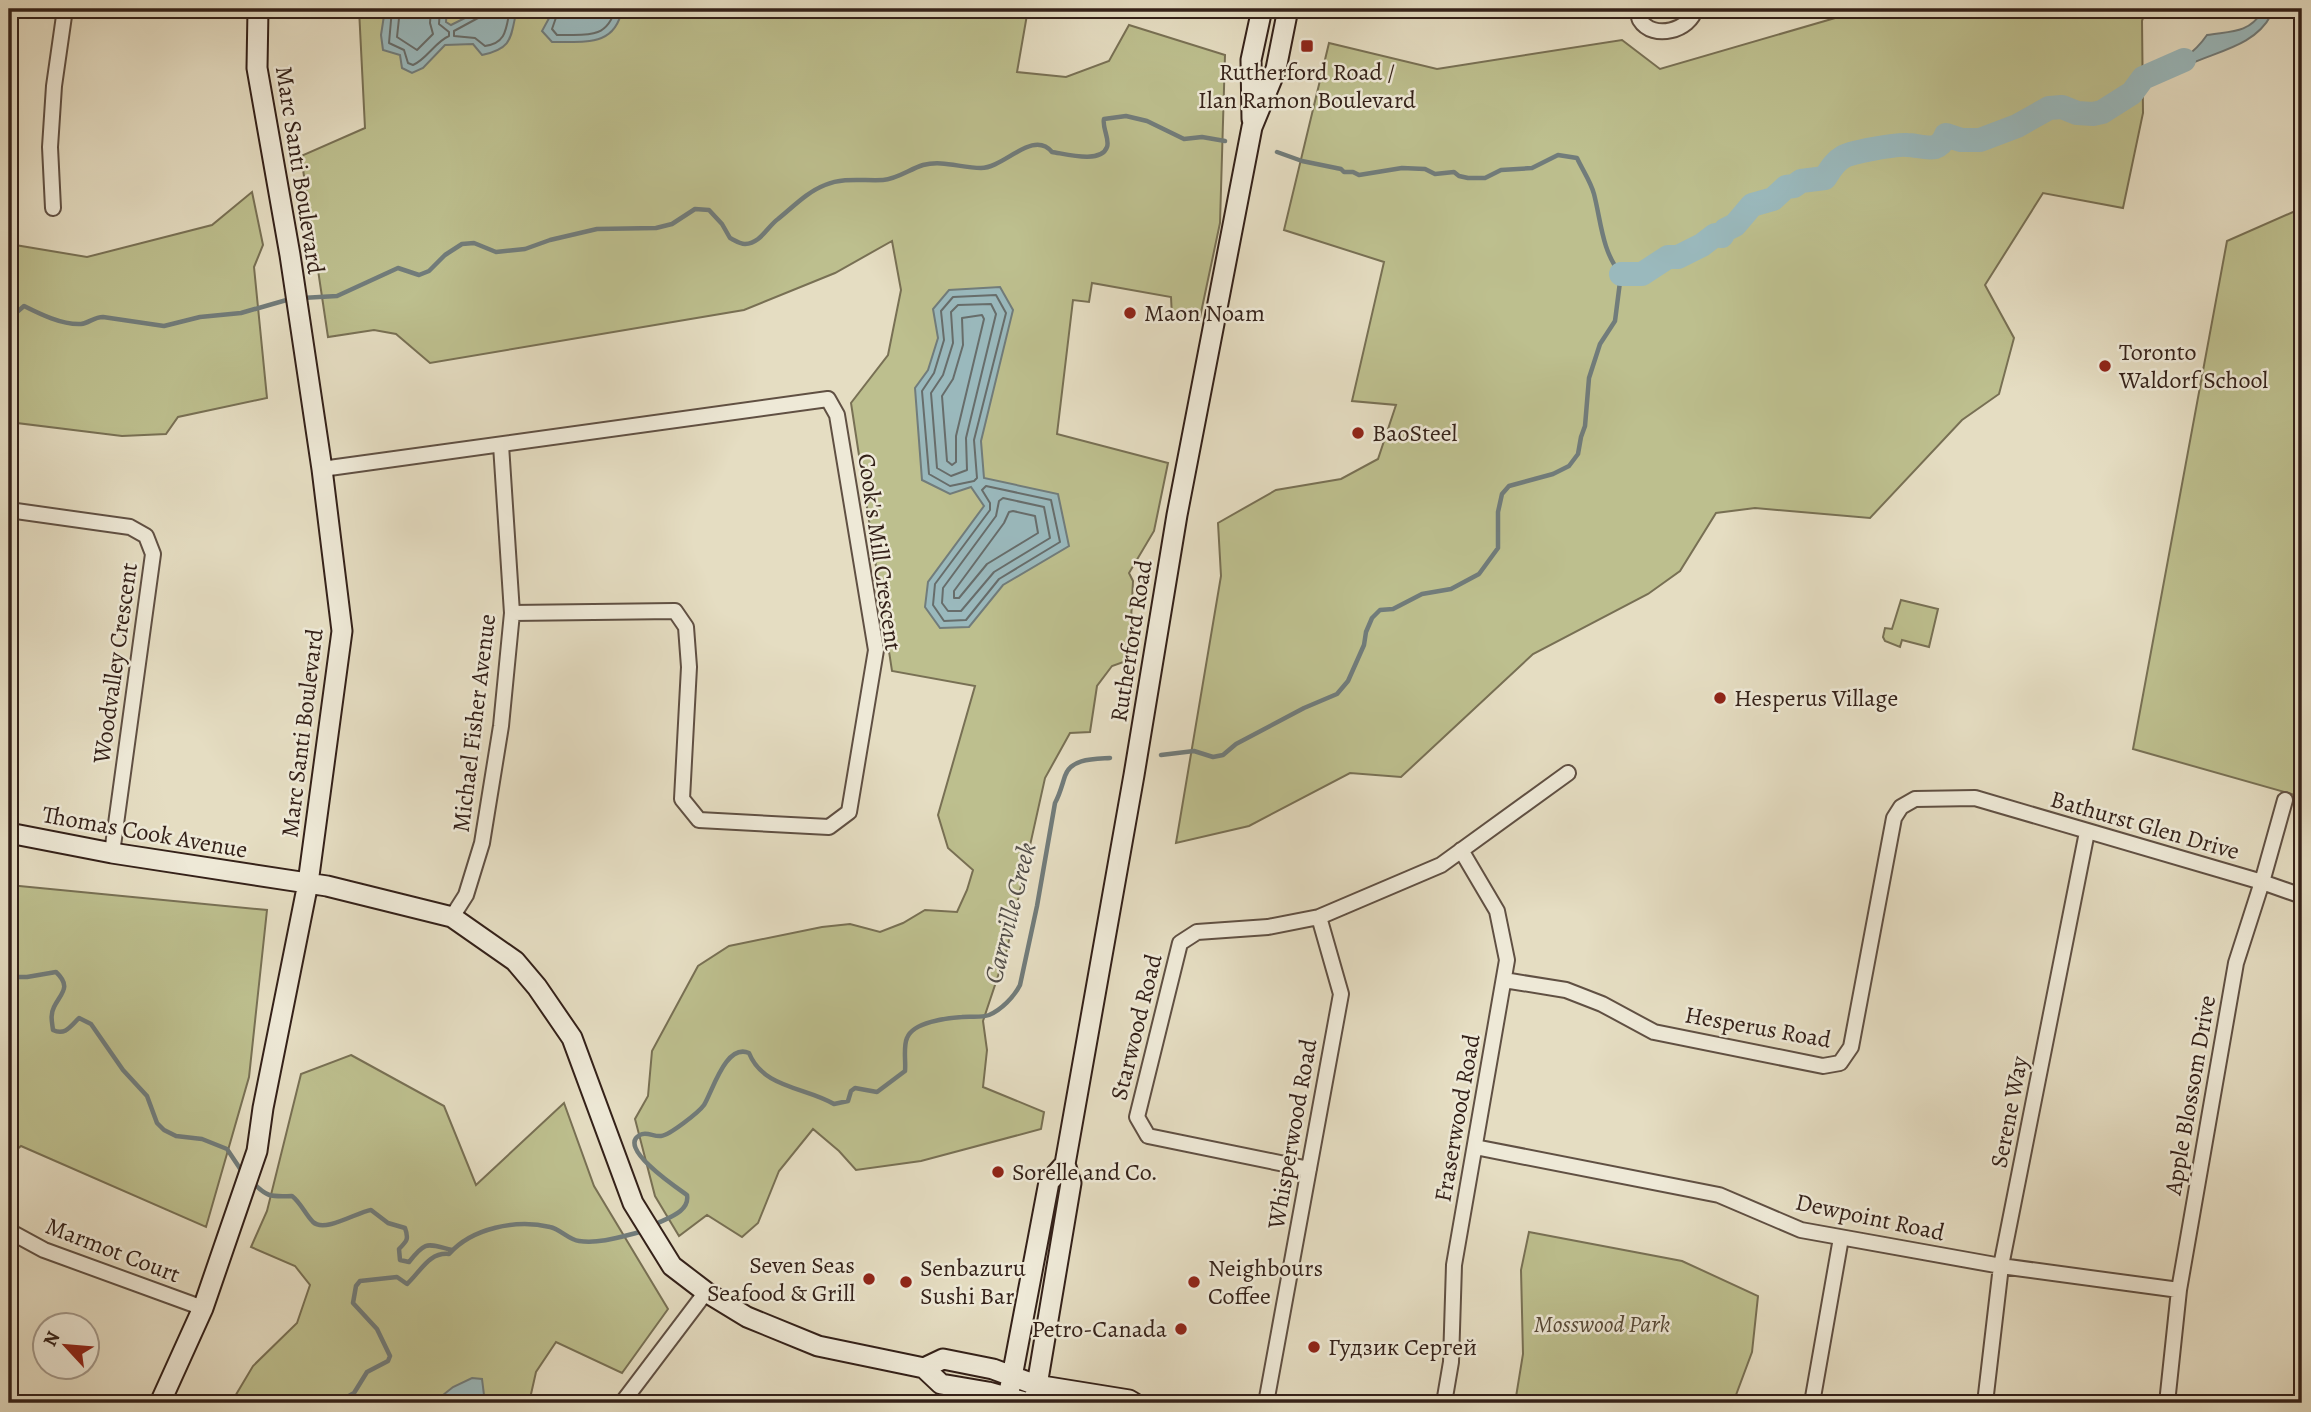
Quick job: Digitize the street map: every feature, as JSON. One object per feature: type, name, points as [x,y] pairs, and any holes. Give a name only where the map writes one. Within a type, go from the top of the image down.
[{"type":"street","points":[[53,208],[50,147],[54,86],[65,9]]},
{"type":"street","name":"Marc Santi Boulevard","points":[[160,1403],[203,1308],[257,1151],[263,1108],[308,883],[342,631],[322,469],[290,255],[257,68],[258,9]]},
{"type":"street","name":"Rutherford Road","points":[[1252,127],[1251,60],[1262,9]]},
{"type":"street","name":"Rutherford Road","points":[[1035,1394],[1071,1183],[1065,1164],[1177,514],[1252,127],[1276,69],[1288,9]]},
{"type":"street","points":[[1638,9],[1640,21],[1651,29],[1662,31],[1685,26],[1695,9]]},
{"type":"street","name":"Cook's Mill Crescent","points":[[322,469],[828,399],[836,415],[876,650],[849,812],[829,827],[699,820],[682,799],[689,667],[686,627],[674,611],[512,612]]},
{"type":"street","name":"Michael Fisher Avenue","points":[[452,917],[466,895],[482,843],[501,726],[512,612],[501,445]]},
{"type":"street","name":"Woodvalley Crescent","points":[[9,510],[130,527],[146,536],[153,554],[112,853]]},
{"type":"street","name":"Starwood Road","points":[[1309,1169],[1148,1136],[1137,1117],[1180,943],[1197,932],[1268,927],[1319,917],[1440,865],[1568,773]]},
{"type":"street","name":"Bathurst Glen Drive","points":[[1975,798],[2302,896]]},
{"type":"street","name":"Hesperus Road","points":[[1504,980],[1566,990],[1602,1004],[1654,1032],[1833,1066],[1845,1060],[1851,1048],[1895,816],[1903,805],[1915,799],[1975,798]]},
{"type":"street","name":"Apple Blossom Drive","points":[[2167,1403],[2179,1290],[2236,962],[2285,800]]},
{"type":"street","name":"Serene Way","points":[[1985,1403],[2001,1266],[2087,832]]},
{"type":"street","name":"Thomas Cook Avenue","points":[[9,833],[112,853],[308,883],[452,917],[515,961],[572,1038],[633,1202],[672,1266],[706,1292],[747,1317],[818,1346],[924,1368],[941,1384],[1008,1401],[1028,1403]]},
{"type":"street","name":"Fraserwood Road","points":[[1444,1403],[1451,1362],[1454,1265],[1507,960],[1497,911],[1461,850]]},
{"type":"street","name":"Whisperwood Road","points":[[1266,1403],[1341,994],[1319,917]]},
{"type":"street","name":"Dewpoint Road","points":[[1475,1147],[1719,1195],[1801,1230],[2001,1266],[2179,1290]]},
{"type":"street","name":"Rutherford Road","points":[[1008,1401],[1049,1182],[1065,1164]]},
{"type":"street","name":"Marmot Court","points":[[9,1231],[44,1250],[203,1308]]},
{"type":"street","points":[[1812,1403],[1841,1238]]},
{"type":"street","points":[[622,1403],[706,1292]]},
{"type":"street","name":"Thomas Cook Avenue","points":[[924,1368],[943,1359],[993,1369],[1011,1376],[1035,1394],[1129,1400],[1134,1403]]},
{"type":"green space","points":[[359,9],[1028,9],[1017,72],[1066,77],[1109,61],[1129,25],[1225,55],[1220,223],[1199,322],[1172,317],[1171,297],[1092,283],[1089,302],[1073,300],[1057,434],[1168,463],[1154,531],[1129,573],[1133,581],[1129,660],[1112,666],[1097,686],[1090,732],[1070,733],[1045,778],[1007,949],[983,1021],[987,1050],[983,1087],[1044,1112],[1041,1129],[921,1161],[856,1170],[813,1129],[779,1171],[758,1223],[742,1237],[707,1215],[679,1236],[655,1196],[635,1119],[648,1096],[652,1051],[698,966],[729,946],[850,924],[880,932],[925,910],[957,912],[973,870],[948,848],[938,815],[975,686],[892,671],[851,403],[888,355],[901,290],[892,241],[835,273],[744,310],[430,363],[396,334],[374,330],[328,337],[301,156],[365,128]]},
{"type":"green space","points":[[1866,9],[2146,9],[2142,21],[2143,113],[2123,208],[2043,193],[1985,285],[2014,338],[1999,394],[1962,420],[1870,518],[1755,508],[1716,513],[1680,571],[1648,594],[1533,654],[1401,777],[1350,773],[1249,826],[1176,843],[1221,576],[1218,523],[1276,490],[1341,479],[1378,459],[1396,405],[1352,401],[1384,262],[1284,230],[1329,43],[1437,69],[1622,40],[1660,69]]},
{"type":"green space","points":[[252,192],[263,245],[254,267],[267,398],[178,417],[166,434],[122,436],[9,422],[9,244],[87,257],[212,225]]},
{"type":"green space","points":[[2302,208],[2302,797],[2133,749],[2227,241]]},
{"type":"green space","points":[[1901,600],[1938,609],[1929,647],[1902,640],[1900,647],[1885,641],[1885,628],[1892,629]]},
{"type":"green space","points":[[9,885],[267,910],[249,1077],[206,1227],[21,1146],[9,1156]]},
{"type":"green space","points":[[351,1055],[444,1106],[476,1185],[564,1103],[594,1186],[668,1309],[622,1373],[556,1342],[536,1372],[529,1403],[231,1403],[253,1366],[297,1323],[310,1285],[295,1266],[251,1247],[267,1211],[301,1074]]},
{"type":"green space","name":"Mosswood Park","points":[[1529,1232],[1682,1261],[1758,1296],[1752,1352],[1733,1403],[1515,1403],[1523,1354],[1521,1270]]},
{"type":"water","points":[[385,9],[447,9],[446,22],[451,25],[473,14],[475,9],[517,9],[509,40],[500,49],[482,55],[473,44],[445,45],[423,68],[412,73],[402,68],[400,55],[383,50],[381,35]]},
{"type":"water","points":[[554,9],[622,9],[618,22],[605,36],[596,40],[552,42],[542,31]]},
{"type":"water","points":[[2261,9],[2269,9],[2271,15],[2255,34],[2245,41],[2159,79],[2154,77],[2156,67],[2178,62],[2207,35],[2245,28],[2257,19]]},
{"type":"water","points":[[1000,287],[1013,310],[981,441],[984,478],[1058,494],[1069,546],[1003,585],[969,627],[940,628],[925,607],[928,582],[984,506],[971,487],[950,494],[922,480],[915,388],[928,370],[938,338],[933,309],[949,290]]},
{"type":"water","points":[[472,1378],[482,1379],[485,1403],[433,1403],[453,1387]]},
{"type":"waterway","points":[[1621,274],[1642,274],[1668,257],[1678,257],[1715,235],[1722,236],[1752,205],[1773,199],[1786,187],[1801,181],[1825,178],[1835,164],[1847,155],[1902,145],[1935,147],[1946,135],[1961,140],[1980,140],[2017,126],[2049,108],[2062,107],[2077,113],[2102,112],[2132,93],[2143,78],[2184,60]]},
{"type":"waterway","points":[[302,298],[337,296],[398,268],[419,275],[429,271],[445,255],[462,244],[474,243],[496,252],[525,249],[597,229],[656,228],[672,224],[695,209],[709,210],[730,238],[743,244],[751,243],[806,196],[832,183],[888,179],[930,164],[981,168],[1036,145],[1044,146],[1052,152],[1082,157],[1098,155],[1108,144],[1104,119],[1126,116],[1147,121],[1184,139],[1202,137],[1225,141]]},
{"type":"waterway","name":"Carrville Creek","points":[[1161,755],[1194,751],[1213,757],[1223,755],[1236,744],[1337,694],[1348,681],[1364,645],[1372,618],[1380,610],[1393,609],[1422,594],[1451,589],[1479,574],[1498,548],[1498,512],[1502,494],[1509,486],[1553,474],[1569,466],[1578,454],[1585,426],[1589,378],[1600,344],[1615,321],[1621,274],[1606,246],[1593,189],[1577,158],[1558,155],[1532,168],[1501,170],[1485,178],[1468,178],[1454,172],[1435,174],[1425,169],[1402,168],[1359,175],[1277,152]]},
{"type":"waterway","points":[[9,311],[17,312],[24,306],[51,318],[74,324],[103,317],[164,326],[200,317],[241,313],[290,299]]},
{"type":"waterway","name":"Carrville Creek","points":[[654,1225],[681,1210],[685,1206],[687,1195],[651,1167],[636,1148],[635,1141],[642,1134],[665,1135],[696,1113],[704,1105],[721,1070],[734,1055],[749,1053],[755,1065],[774,1080],[834,1104],[848,1101],[855,1088],[877,1092],[905,1071],[907,1038],[916,1028],[940,1020],[986,1016],[1007,1003],[1020,985],[1055,803],[1065,776],[1068,770],[1078,763],[1110,758]]},
{"type":"waterway","name":"Carrville Creek","points":[[9,977],[56,972],[64,986],[52,1013],[53,1030],[64,1031],[79,1018],[91,1024],[123,1070],[147,1096],[157,1123],[164,1130],[176,1136],[202,1139],[227,1149],[243,1173]]},
{"type":"waterway","name":"Carrville Creek","points":[[252,1182],[269,1195],[292,1196],[318,1225],[333,1224],[371,1210],[388,1223],[405,1228],[407,1237],[399,1249],[400,1260],[409,1262],[419,1250],[428,1246],[452,1250]]},
{"type":"waterway","points":[[337,1403],[354,1393],[367,1372],[388,1361],[390,1356],[377,1329],[353,1303],[356,1286],[360,1281],[397,1277],[407,1284],[436,1256],[449,1254],[482,1232],[509,1225],[550,1227],[575,1240],[587,1242],[644,1231]]},
{"type":"place","name":"Rutherford Road / Ilan Ramon Boulevard","points":[[1307,46]]},
{"type":"place","name":"Maon Noam","points":[[1130,313]]},
{"type":"place","name":"Toronto Waldorf School","points":[[2105,366]]},
{"type":"place","name":"BaoSteel","points":[[1358,433]]},
{"type":"place","name":"Hesperus Village","points":[[1720,698]]},
{"type":"place","name":"Sorelle and Co.","points":[[998,1172]]},
{"type":"place","name":"Seven Seas Seafood & Grill","points":[[869,1279]]},
{"type":"place","name":"Senbazuru Sushi Bar","points":[[906,1282]]},
{"type":"place","name":"Neighbours Coffee","points":[[1194,1282]]},
{"type":"place","name":"Petro-Canada","points":[[1181,1329]]},
{"type":"place","name":"Гудзик Сергей","points":[[1314,1347]]}]
